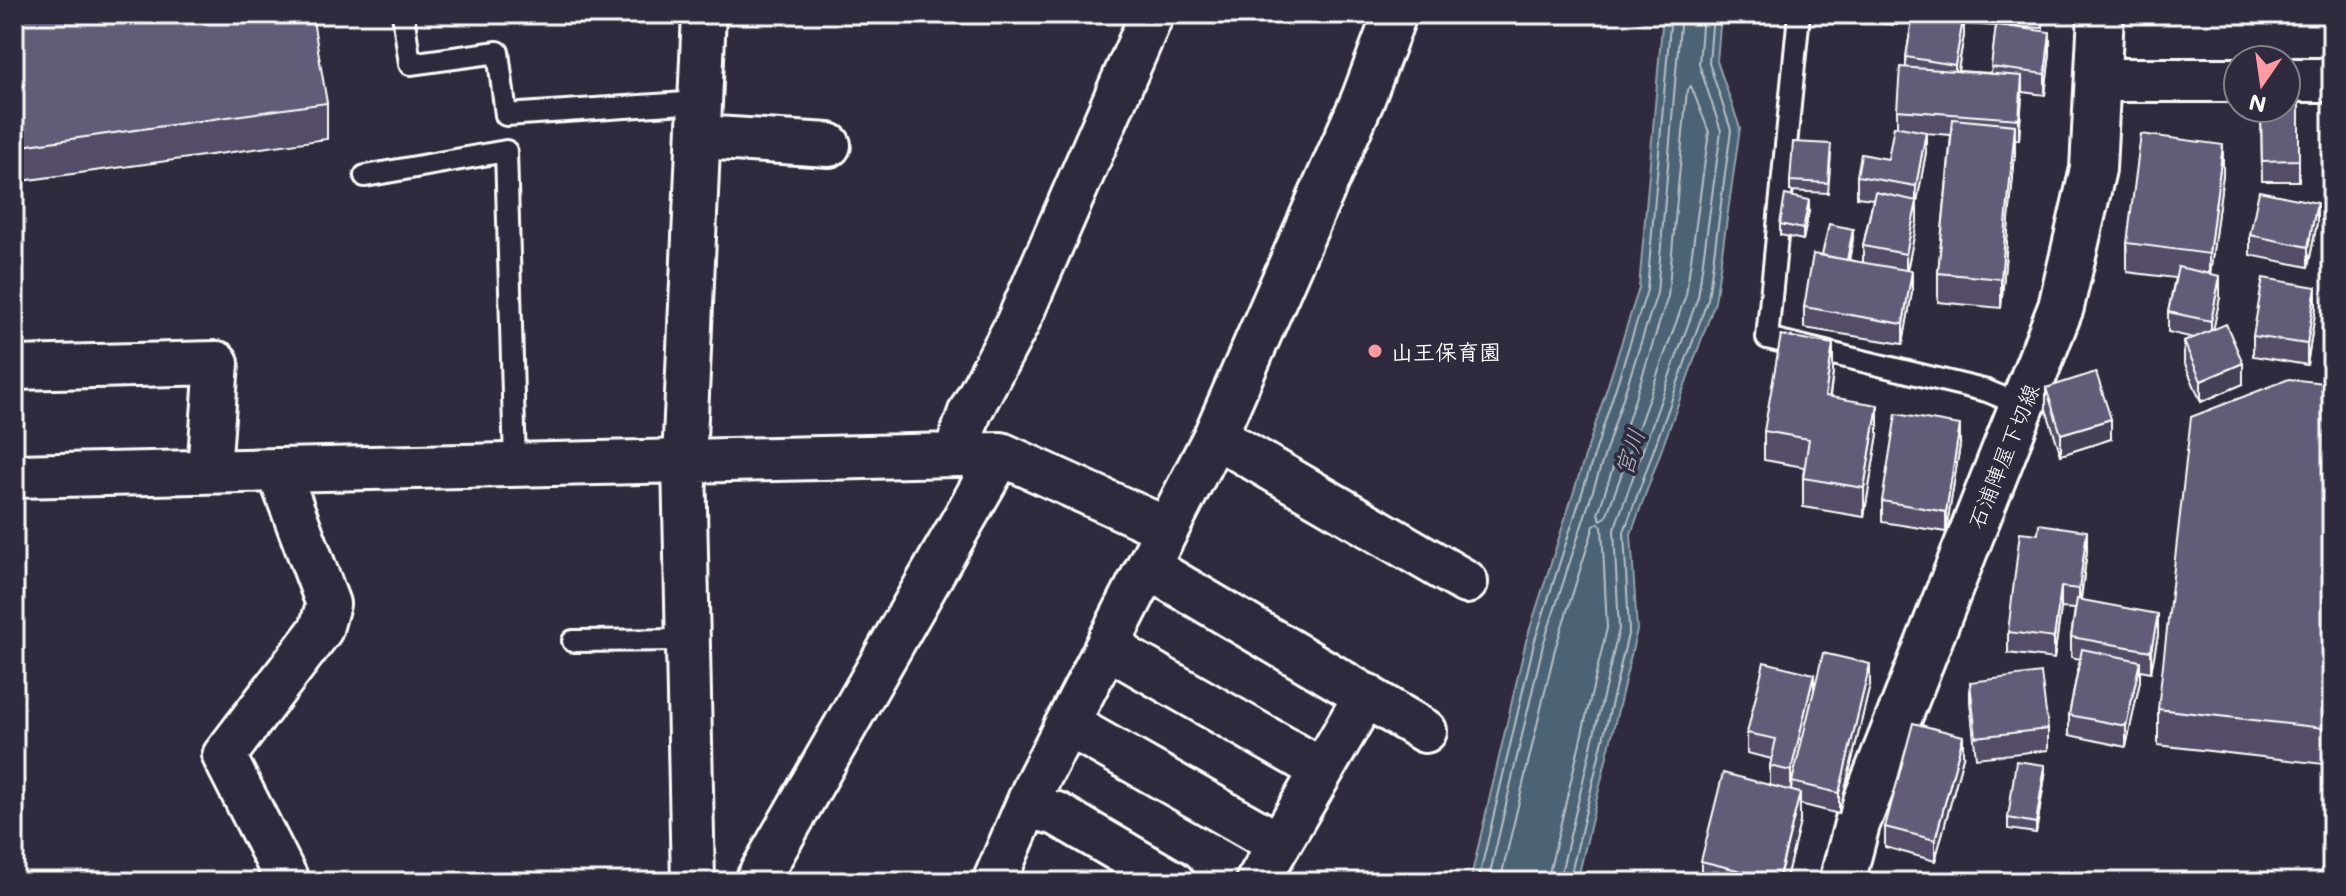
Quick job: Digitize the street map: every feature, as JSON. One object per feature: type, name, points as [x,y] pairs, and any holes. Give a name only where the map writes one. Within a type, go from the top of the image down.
[{"type":"main road","name":"石浦陣屋下切線","points":[[1842,882],[1857,824],[2061,307],[2093,169],[2100,80],[2101,14]]},
{"type":"street","points":[[693,882],[684,461],[704,14]]},
{"type":"street","points":[[955,455],[970,412],[1017,324],[1152,14]]},
{"type":"street","points":[[994,882],[1064,729],[1215,436],[1363,99],[1395,14]]},
{"type":"street","points":[[2100,80],[2222,80]]},
{"type":"street","points":[[2302,80],[2332,80]]},
{"type":"street","points":[[700,119],[829,145]]},
{"type":"street","points":[[14,368],[217,363],[209,470]]},
{"type":"street","points":[[1215,436],[1466,582]]},
{"type":"street","points":[[756,882],[1001,454]]},
{"type":"street","points":[[14,476],[1001,454],[1167,529]]},
{"type":"street","points":[[278,470],[328,604],[321,629],[224,756],[288,882]]},
{"type":"street","points":[[1148,567],[1425,731]]},
{"type":"street","points":[[1109,641],[1128,659],[1322,770]]},
{"type":"street","points":[[1257,882],[1366,695]]},
{"type":"street","points":[[1064,729],[1087,735],[1279,844]]},
{"type":"street","points":[[1027,806],[1057,814],[1173,882]]},
{"type":"lane","points":[[403,14],[410,64],[498,52],[506,115],[515,464]]},
{"type":"lane","points":[[1799,14],[1767,338],[1987,391],[2023,406]]},
{"type":"lane","points":[[506,115],[700,119]]},
{"type":"lane","points":[[365,176],[506,151]]},
{"type":"lane","points":[[573,641],[688,640]]},
{"type":"water","name":"宮川","points":[[1663,14],[1721,14],[1717,61],[1740,128],[1715,302],[1631,534],[1637,630],[1577,882],[1470,882],[1526,641],[1639,288]]},
{"type":"building","points":[[14,14],[312,14],[327,103],[14,147]]},
{"type":"building","points":[[1913,14],[1964,14],[1955,65],[1906,57]]},
{"type":"building","points":[[1996,25],[2050,32],[2045,74],[1991,67]]},
{"type":"building","points":[[1900,67],[2022,76],[2019,119],[1897,110]]},
{"type":"building","points":[[1953,119],[2015,125],[2001,279],[1938,273]]},
{"type":"building","points":[[2261,124],[2299,124],[2299,160],[2262,161]]},
{"type":"building","points":[[1894,126],[1926,132],[1916,186],[1857,176],[1861,154],[1888,159]]},
{"type":"building","points":[[2141,134],[2223,145],[2209,254],[2127,243]]},
{"type":"building","points":[[1793,142],[1831,144],[1828,183],[1790,181]]},
{"type":"building","points":[[2259,191],[2317,203],[2308,247],[2250,235]]},
{"type":"building","points":[[1875,192],[1917,201],[1906,254],[1863,246]]},
{"type":"building","points":[[1785,195],[1809,200],[1803,229],[1780,224]]},
{"type":"building","points":[[1829,224],[1853,229],[1847,260],[1822,255]]},
{"type":"building","points":[[1813,254],[1912,271],[1903,324],[1804,307]]},
{"type":"building","points":[[2178,267],[2220,276],[2211,321],[2168,312]]},
{"type":"building","points":[[2263,278],[2316,287],[2307,344],[2253,336]]},
{"type":"building","points":[[2226,324],[2243,363],[2201,381],[2184,342]]},
{"type":"building","points":[[1781,335],[1833,344],[1825,396],[1878,405],[1864,488],[1803,478],[1809,439],[1764,431]]},
{"type":"building","points":[[2325,371],[2332,372],[2332,729],[2158,709],[2191,417],[2289,379],[2324,383]]},
{"type":"building","points":[[2096,372],[2111,419],[2061,434],[2046,388]]},
{"type":"building","points":[[1896,414],[1960,425],[1946,512],[1882,501]]},
{"type":"building","points":[[2039,524],[2087,531],[2079,589],[2061,587],[2054,638],[2008,632],[2020,532],[2038,534]]},
{"type":"building","points":[[2077,599],[2158,614],[2151,651],[2071,637]]},
{"type":"building","points":[[2082,649],[2140,661],[2126,726],[2069,715]]},
{"type":"building","points":[[1823,653],[1870,664],[1839,793],[1792,782]]},
{"type":"building","points":[[1764,662],[1814,674],[1791,771],[1770,766],[1776,739],[1747,733]]},
{"type":"building","points":[[2041,673],[2048,729],[1976,737],[1970,682]]},
{"type":"building","points":[[1913,723],[1963,736],[1935,840],[1885,827]]},
{"type":"building","points":[[2016,761],[2045,765],[2036,823],[2008,818]]},
{"type":"building","points":[[1723,773],[1800,793],[1778,880],[1701,861]]},
{"type":"place","name":"山王保育園","points":[[1375,351]]}]
